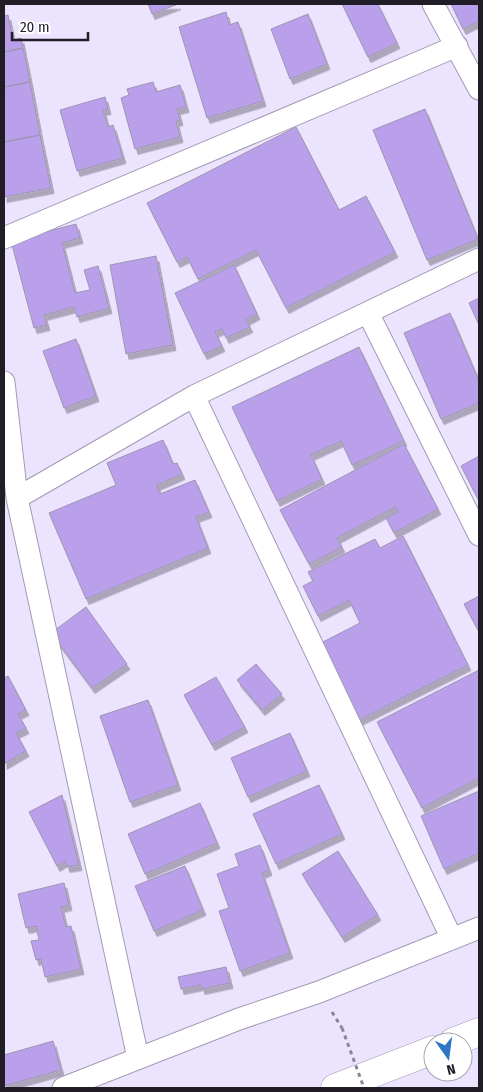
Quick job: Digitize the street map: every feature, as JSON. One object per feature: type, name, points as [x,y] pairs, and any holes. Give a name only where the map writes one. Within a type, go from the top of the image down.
[{"type":"highway","points":[[335,1088],[423,1054]]},
{"type":"street","points":[[434,4],[479,89]]},
{"type":"street","points":[[4,238],[457,46]]},
{"type":"street","points":[[17,498],[194,396],[479,259]]},
{"type":"street","points":[[368,313],[479,535]]},
{"type":"street","points":[[4,382],[17,498],[138,1058]]},
{"type":"street","points":[[194,396],[452,939]]},
{"type":"street","points":[[63,1088],[239,1019],[320,992],[479,928]]},
{"type":"path","points":[[342,1028],[364,1088]]},
{"type":"building","points":[[148,4],[178,4],[152,14]]},
{"type":"building","points":[[342,4],[378,4],[397,43],[368,57]]},
{"type":"building","points":[[451,4],[479,4],[479,21],[463,29]]},
{"type":"building","points":[[226,12],[229,25],[238,22],[263,101],[207,118],[179,27]]},
{"type":"building","points":[[308,14],[327,64],[290,79],[271,29]]},
{"type":"building","points":[[8,15],[13,40],[21,38],[23,48],[4,52],[4,16]]},
{"type":"building","points":[[23,48],[30,82],[4,87],[4,52]]},
{"type":"building","points":[[30,82],[40,135],[4,142],[4,87]]},
{"type":"building","points":[[153,82],[156,92],[180,85],[186,107],[177,109],[180,120],[176,121],[180,137],[135,149],[121,98],[129,95],[127,89]]},
{"type":"building","points":[[105,97],[108,109],[103,110],[108,127],[113,125],[123,158],[77,171],[60,110]]},
{"type":"building","points":[[425,109],[478,239],[427,260],[373,130]]},
{"type":"building","points":[[296,127],[339,210],[366,196],[395,252],[286,308],[256,250],[198,279],[187,257],[177,262],[147,203]]},
{"type":"building","points":[[40,135],[51,188],[4,197],[4,142]]},
{"type":"building","points":[[76,224],[80,238],[62,243],[75,293],[90,290],[84,270],[98,266],[109,308],[77,317],[74,307],[44,315],[47,325],[34,328],[11,241]]},
{"type":"building","points":[[156,256],[173,345],[126,354],[110,265]]},
{"type":"building","points":[[234,265],[257,314],[246,320],[250,327],[226,338],[222,329],[215,332],[222,346],[204,354],[175,293]]},
{"type":"building","points":[[479,298],[479,325],[469,303]]},
{"type":"building","points":[[450,313],[479,381],[479,403],[441,419],[404,333]]},
{"type":"building","points":[[76,339],[96,396],[64,408],[43,351]]},
{"type":"building","points":[[359,347],[404,441],[352,465],[341,441],[311,455],[322,479],[277,501],[232,407]]},
{"type":"building","points":[[163,440],[173,464],[177,463],[182,474],[157,485],[160,494],[195,480],[209,512],[196,517],[208,548],[86,599],[49,513],[116,485],[107,463]]},
{"type":"building","points":[[404,444],[438,509],[394,533],[386,518],[398,512],[395,507],[337,538],[342,547],[309,564],[280,510]]},
{"type":"building","points":[[479,456],[479,501],[461,466]]},
{"type":"building","points":[[403,536],[468,665],[357,721],[319,644],[360,623],[349,600],[318,616],[303,586],[313,581],[308,572],[375,539],[380,548]]},
{"type":"building","points":[[479,596],[479,632],[464,604]]},
{"type":"building","points":[[86,607],[127,664],[92,688],[51,633]]},
{"type":"building","points":[[256,664],[282,694],[262,710],[237,680]]},
{"type":"building","points":[[479,670],[479,778],[422,808],[377,722]]},
{"type":"building","points":[[8,676],[26,710],[18,714],[26,728],[16,733],[26,751],[4,764],[4,678]]},
{"type":"building","points":[[216,677],[245,727],[212,745],[184,695]]},
{"type":"building","points":[[148,700],[178,785],[130,802],[100,716]]},
{"type":"building","points":[[290,733],[307,771],[248,797],[231,758]]},
{"type":"building","points":[[319,785],[342,834],[276,864],[253,814]]},
{"type":"building","points":[[479,791],[479,853],[444,869],[421,816]]},
{"type":"building","points":[[62,795],[79,865],[67,867],[65,861],[57,866],[29,812]]},
{"type":"building","points":[[200,803],[217,843],[145,874],[128,834]]},
{"type":"building","points":[[260,845],[269,870],[262,873],[290,953],[240,971],[219,911],[229,908],[217,874],[239,866],[235,854]]},
{"type":"building","points":[[338,851],[378,915],[342,937],[302,874]]},
{"type":"building","points":[[185,866],[203,910],[154,931],[135,886]]},
{"type":"building","points":[[64,883],[69,905],[61,907],[66,927],[71,926],[81,969],[45,977],[41,959],[36,960],[31,941],[39,940],[36,926],[26,928],[18,894]]},
{"type":"building","points":[[226,967],[230,983],[202,989],[201,985],[181,989],[178,977]]},
{"type":"building","points":[[53,1041],[61,1070],[4,1086],[4,1055]]}]
